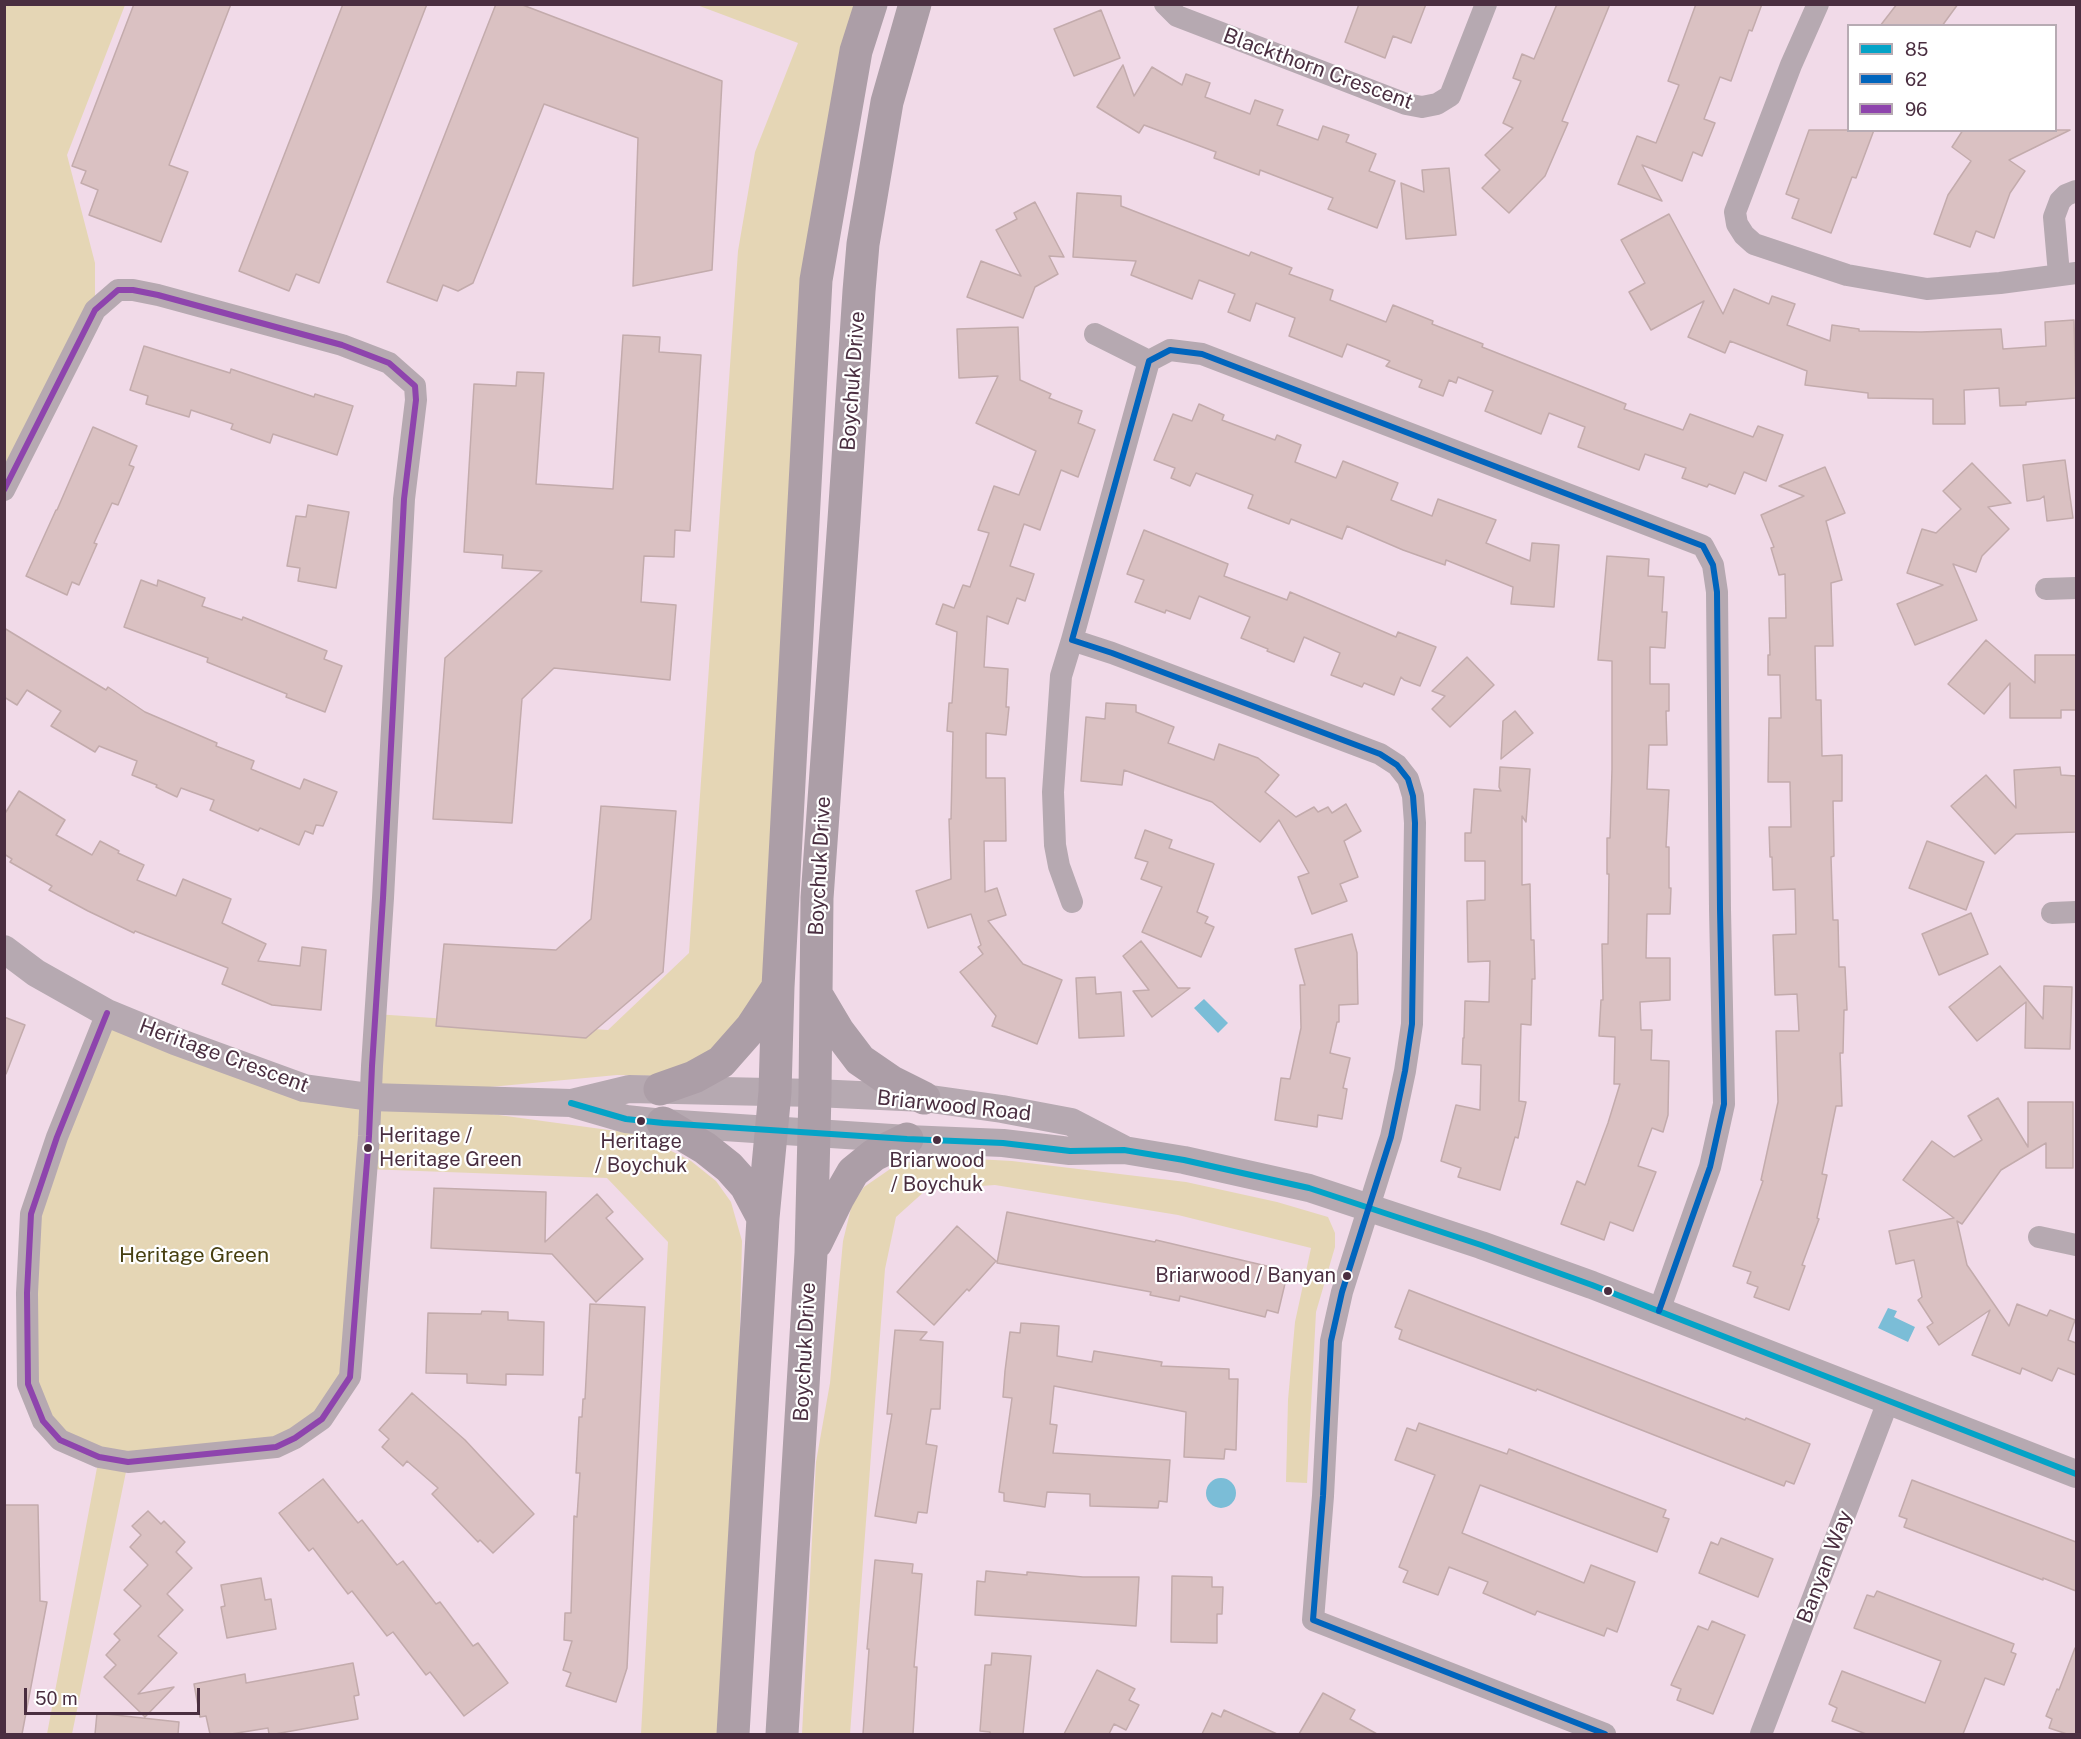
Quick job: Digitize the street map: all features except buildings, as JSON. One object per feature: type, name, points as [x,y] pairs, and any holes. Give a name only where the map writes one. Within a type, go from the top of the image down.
[{"type":"main road","name":"Boychuk Drive","points":[[733,1734],[763,1218],[775,1092],[778,987],[816,280],[856,51],[871,4]]},
{"type":"main road","name":"Boychuk Drive","points":[[782,1734],[811,1253],[817,898],[863,244],[887,102],[915,4]]},
{"type":"main road","points":[[660,1089],[694,1077],[721,1062],[751,1028],[778,987]]},
{"type":"main road","points":[[815,992],[838,1031],[860,1060],[892,1082],[924,1098]]},
{"type":"main road","points":[[663,1123],[705,1148],[729,1167],[746,1186],[763,1218]]},
{"type":"main road","points":[[811,1253],[853,1172],[874,1155],[907,1139]]},
{"type":"street","name":"Blackthorn Crescent","points":[[1165,4],[1177,16],[1406,104],[1422,107],[1437,104],[1450,96],[1486,4]]},
{"type":"street","points":[[1818,4],[1791,65],[1735,212],[1737,224],[1754,244],[1847,275],[1927,289],[2000,283],[2068,273],[2054,218],[2060,201],[2066,195],[2076,191]]},
{"type":"street","points":[[4,490],[95,310],[118,290],[133,290],[158,295],[342,345],[389,363],[415,386],[416,400],[404,499],[369,1136],[350,1377],[322,1419],[295,1438],[276,1447],[128,1462],[99,1457],[60,1440],[43,1421],[28,1384],[27,1293],[31,1214],[57,1137],[106,1013]]},
{"type":"street","points":[[1095,334],[1149,361]]},
{"type":"street","points":[[1072,902],[1059,866],[1055,845],[1053,792],[1061,676],[1149,361],[1170,350],[1202,354],[1703,546],[1713,565],[1717,592],[1724,1104],[1710,1167],[1659,1311]]},
{"type":"street","points":[[2046,589],[2076,588]]},
{"type":"street","points":[[1072,640],[1380,754],[1397,765],[1408,779],[1413,796],[1415,823],[1412,1024],[1391,1137],[1342,1292],[1331,1341],[1323,1496],[1313,1620],[1605,1734]]},
{"type":"street","points":[[2052,913],[2076,912]]},
{"type":"street","name":"Heritage Crescent","points":[[4,949],[36,974],[106,1013],[304,1088],[370,1098],[571,1102],[629,1089],[775,1092]]},
{"type":"street","name":"Briarwood Road","points":[[775,1092],[924,1098],[1002,1109],[1071,1122],[1124,1150]]},
{"type":"street","name":"Heritage Crescent","points":[[571,1102],[626,1119],[771,1129]]},
{"type":"street","name":"Briarwood Road","points":[[771,1129],[1003,1143],[1070,1151],[1124,1150],[1184,1160],[1298,1185],[1481,1245],[1889,1399],[2076,1473]]},
{"type":"street","points":[[2039,1237],[2076,1245]]},
{"type":"street","name":"Banyan Way","points":[[1761,1734],[1889,1399]]},
{"type":"green space","points":[[5,5],[125,5],[67,155],[95,263],[95,310],[5,490]]},
{"type":"green space","name":"Heritage Green","points":[[697,5],[874,5],[816,280],[778,987],[694,1077],[617,1075],[374,1098],[638,1134],[691,1161],[716,1181],[731,1202],[742,1241],[730,1734],[641,1734],[668,1242],[607,1178],[366,1169],[350,1377],[295,1438],[128,1462],[72,1734],[47,1734],[99,1457],[43,1421],[26,1335],[31,1214],[108,1017],[370,1097],[375,1014],[608,1030],[689,953],[738,251],[755,152],[798,43]]},
{"type":"green space","points":[[940,1157],[1012,1161],[1186,1182],[1277,1202],[1328,1217],[1335,1233],[1335,1247],[1316,1312],[1307,1483],[1286,1482],[1288,1400],[1295,1322],[1311,1248],[1178,1215],[995,1185],[926,1190],[896,1217],[885,1269],[850,1734],[802,1734],[816,1462],[830,1383],[843,1241],[852,1204],[864,1187],[896,1165]]},
{"type":"water","points":[[1204,999],[1228,1023],[1218,1033],[1194,1008]]},
{"type":"water","points":[[1888,1308],[1897,1311],[1894,1317],[1915,1327],[1908,1342],[1878,1328]]},
{"type":"water","points":[[1221,1478],[1232,1482],[1236,1493],[1232,1504],[1221,1508],[1210,1504],[1206,1493],[1210,1482]]},
{"type":"transit line","name":"96","points":[[4,490],[95,310],[118,290],[133,290],[158,295],[342,345],[389,363],[415,386],[416,400],[404,499],[369,1136],[350,1377],[322,1419],[295,1438],[276,1447],[128,1462],[99,1457],[60,1440],[43,1421],[28,1384],[27,1293],[31,1214],[57,1137],[107,1013]]},
{"type":"transit line","name":"62","points":[[1605,1734],[1313,1620],[1323,1496],[1331,1341],[1342,1292],[1391,1137],[1412,1024],[1415,823],[1413,796],[1408,779],[1397,765],[1380,754],[1072,640],[1149,361],[1170,350],[1202,354],[1703,546],[1713,565],[1717,592],[1724,1104],[1710,1167],[1659,1311]]},
{"type":"transit line","name":"85","points":[[571,1103],[626,1119],[663,1123],[1003,1143],[1070,1151],[1124,1150],[1184,1160],[1309,1188],[1481,1245],[1592,1285],[2076,1474]]},
{"type":"place","name":"Heritage / Boychuk","points":[[641,1121]]},
{"type":"place","name":"Briarwood / Boychuk","points":[[937,1140]]},
{"type":"place","name":"Heritage / Heritage Green","points":[[368,1148]]},
{"type":"place","name":"Briarwood / Banyan","points":[[1347,1276]]}]
